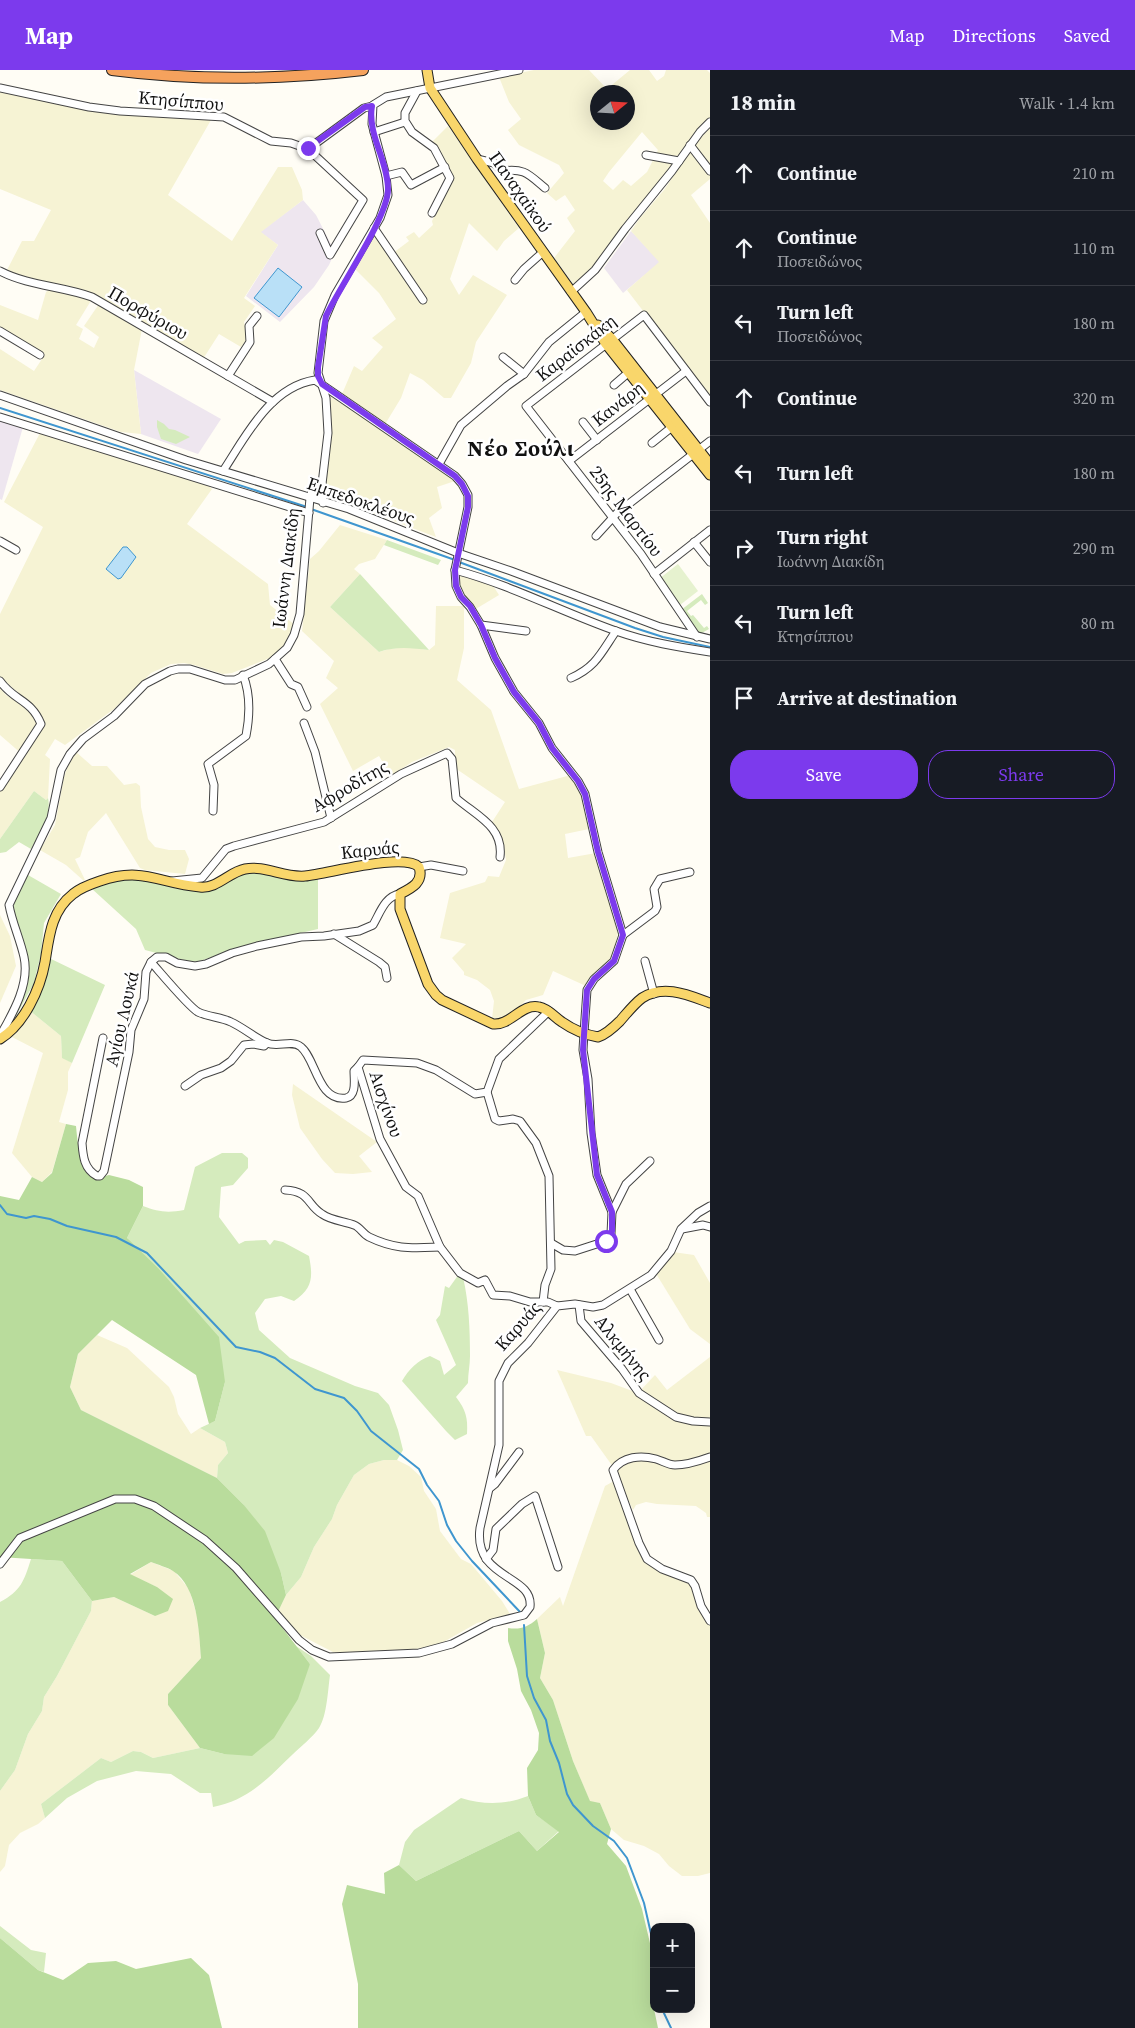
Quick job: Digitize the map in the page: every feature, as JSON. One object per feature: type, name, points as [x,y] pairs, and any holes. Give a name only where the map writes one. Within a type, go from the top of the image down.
[{"type":"highway","points":[[112,70],[167,76],[232,78],[276,78],[363,70]]},
{"type":"main road","points":[[427,70],[430,88]]},
{"type":"main road","name":"Παναχαϊκού","points":[[430,88],[542,253],[696,452],[710,475]]},
{"type":"main road","name":"Παναχαϊκού","points":[[609,341],[629,372],[653,396],[672,426],[710,464]]},
{"type":"main road","name":"Καρυάς","points":[[0,1038],[14,1026],[38,989],[52,921],[64,903],[73,894],[93,883],[131,874],[207,887],[238,871],[254,868],[306,876],[360,866],[396,862],[414,863],[420,867],[419,880],[400,894]]},
{"type":"main road","points":[[400,894],[400,910],[428,984],[442,1000],[493,1024],[502,1023],[534,1006],[549,1011],[562,1022],[584,1033],[596,1036],[603,1035],[613,1028],[637,1003],[654,994],[662,992],[683,993],[710,1003]]},
{"type":"street","points":[[320,233],[330,255],[363,200],[308,148],[365,107],[372,106],[386,97],[519,70]]},
{"type":"street","name":"Κτησίππου","points":[[0,88],[89,107],[120,111],[224,117],[271,141],[291,143],[308,148]]},
{"type":"street","points":[[417,91],[405,113],[405,122],[412,132],[434,148],[450,178],[432,213]]},
{"type":"street","points":[[323,503],[322,484],[328,433],[326,398],[318,376],[318,367],[326,316],[374,228],[387,200],[386,176],[374,132],[372,106]]},
{"type":"street","points":[[374,132],[405,122]]},
{"type":"street","points":[[571,292],[595,270],[690,145],[710,122]]},
{"type":"street","points":[[690,145],[710,171]]},
{"type":"street","points":[[646,156],[679,161]]},
{"type":"street","points":[[477,159],[494,163],[502,171],[517,169],[545,188]]},
{"type":"street","points":[[386,176],[402,172],[411,185],[445,167]]},
{"type":"street","points":[[374,228],[423,300]]},
{"type":"street","points":[[515,280],[542,253]]},
{"type":"street","name":"Πορφύριου","points":[[0,271],[23,281],[79,292],[92,297],[273,402]]},
{"type":"street","points":[[439,464],[461,425],[524,374],[549,342],[586,312]]},
{"type":"street","name":"Καραϊσκάκη","points":[[526,406],[644,315],[686,370]]},
{"type":"street","points":[[228,376],[250,342],[249,326],[257,316]]},
{"type":"street","points":[[0,331],[40,356]]},
{"type":"street","points":[[503,357],[524,374]]},
{"type":"street","points":[[686,370],[710,402]]},
{"type":"street","name":"Κανάρη","points":[[569,461],[686,370]]},
{"type":"street","points":[[614,385],[629,372]]},
{"type":"street","points":[[223,471],[273,402],[284,393],[317,380],[439,464],[462,484],[468,496],[467,517],[455,567],[456,586],[461,597],[470,606],[481,625],[495,658],[514,692],[539,723],[552,748],[578,781],[585,794],[598,852],[623,935]]},
{"type":"street","name":"Εμπεδοκλέους","points":[[0,395],[223,471],[367,516],[458,553],[660,627],[705,637]]},
{"type":"street","name":"25ης Μαρτίου","points":[[526,406],[613,516],[654,574],[705,637]]},
{"type":"street","points":[[0,417],[309,514]]},
{"type":"street","points":[[583,422],[597,440]]},
{"type":"street","points":[[652,443],[672,426]]},
{"type":"street","points":[[596,536],[613,516],[710,440]]},
{"type":"street","name":"Ιωάννη Διακίδη","points":[[0,1038],[11,1017],[25,979],[24,957],[9,905],[51,818],[58,779],[70,754],[83,738],[114,716],[142,686],[164,673],[175,669],[186,669],[231,680],[275,660],[284,652],[291,642],[297,625],[310,498],[313,487],[322,484]]},
{"type":"street","points":[[654,574],[710,530]]},
{"type":"street","points":[[0,540],[16,550]]},
{"type":"street","points":[[694,542],[710,562]]},
{"type":"street","points":[[455,567],[616,631],[672,647],[710,652]]},
{"type":"street","points":[[481,625],[526,631]]},
{"type":"street","points":[[571,678],[586,671],[592,665],[616,631]]},
{"type":"street","points":[[275,660],[291,684],[298,688],[307,707]]},
{"type":"street","points":[[213,811],[214,785],[208,764],[246,736],[250,707],[247,685],[243,675]]},
{"type":"street","points":[[0,681],[13,695],[33,708],[41,724],[0,787]]},
{"type":"street","points":[[304,723],[314,752],[331,818]]},
{"type":"street","name":"Αφροδίτης","points":[[172,881],[202,878],[226,850],[234,846],[324,822],[401,774],[444,754],[451,756],[456,798],[491,824],[501,850],[500,857]]},
{"type":"street","points":[[420,867],[431,864],[463,871]]},
{"type":"street","points":[[551,1243],[563,1250],[572,1251],[606,1241],[612,1231],[612,1212],[597,1175],[583,1050],[587,990],[594,979],[614,961],[623,935],[655,911],[657,907],[654,888],[660,878],[690,872]]},
{"type":"street","name":"Αγίου Λουκά","points":[[103,1038],[82,1143],[86,1165],[97,1176],[100,1176],[104,1171],[129,1052],[131,1030],[144,999],[146,972],[157,957],[166,957],[177,963],[195,966],[257,946],[301,937],[359,931],[373,925],[385,903],[394,895],[400,894]]},
{"type":"street","points":[[334,934],[379,962],[384,967],[387,978]]},
{"type":"street","points":[[645,961],[654,994]]},
{"type":"street","points":[[152,962],[197,1012],[230,1022],[267,1043],[300,1046],[306,1052],[321,1084],[335,1097],[349,1097],[353,1091],[354,1071],[358,1067]]},
{"type":"street","points":[[549,1011],[499,1059],[488,1092],[495,1119],[498,1121],[513,1119],[520,1121],[538,1147],[550,1176],[551,1269],[545,1285],[543,1302],[550,1302],[557,1306]]},
{"type":"street","points":[[185,1086],[201,1075],[221,1068],[231,1061],[244,1045],[264,1046],[267,1043]]},
{"type":"street","name":"Αισχίνου","points":[[488,1092],[476,1094],[436,1070],[417,1063],[363,1060],[358,1067],[380,1139],[406,1188],[418,1196],[440,1247],[460,1273],[478,1283],[485,1280],[494,1295],[543,1302]]},
{"type":"street","points":[[612,1212],[626,1184],[650,1161]]},
{"type":"street","points":[[285,1190],[294,1190],[309,1199],[321,1214],[339,1222],[356,1226],[367,1236],[400,1249],[440,1247]]},
{"type":"street","name":"Καρυάς","points":[[486,1559],[480,1543],[479,1533],[499,1439],[498,1394],[501,1375],[510,1360],[530,1340],[557,1306],[580,1305],[593,1307],[603,1305],[652,1275],[671,1251],[681,1229],[698,1213],[710,1206]]},
{"type":"street","points":[[681,1229],[703,1225],[710,1227]]},
{"type":"street","points":[[630,1289],[659,1340]]},
{"type":"street","name":"Αλκμήνης","points":[[580,1305],[581,1321],[622,1369],[639,1393],[676,1417],[710,1422]]},
{"type":"street","points":[[490,1488],[494,1486],[519,1452]]},
{"type":"street","points":[[709,1618],[700,1606],[695,1586],[691,1580],[662,1569],[647,1560],[613,1470],[618,1463],[635,1457],[657,1459],[675,1465],[692,1463],[710,1457]]},
{"type":"street","points":[[0,1564],[20,1538],[115,1499],[135,1499],[145,1502],[205,1540],[236,1568],[299,1640],[312,1650],[329,1657],[419,1653],[452,1644],[492,1622],[518,1618],[526,1614],[530,1609],[531,1602],[526,1590],[499,1573],[486,1559],[493,1550],[496,1530],[522,1504],[535,1496],[558,1567]]},
{"type":"shaded area","points":[[534,70],[589,70],[603,85],[590,85],[590,130],[635,130],[635,85],[612,85],[630,70],[649,70],[657,81],[664,76],[666,70],[707,70],[710,73],[710,119],[696,132],[681,153],[674,158],[656,154],[658,150],[642,132],[603,181],[613,190],[623,180],[631,186],[647,172],[654,158],[673,161],[672,166],[625,223],[593,268],[574,285],[554,258],[575,231],[567,218],[575,210],[565,195],[556,201],[547,193],[564,173],[559,165],[519,145],[508,130],[521,119],[509,102],[499,77]]},
{"type":"shaded area","points":[[0,91],[106,112],[211,120],[168,195],[232,241],[278,167],[292,167],[302,190],[303,200],[261,232],[278,245],[244,298],[255,306],[244,322],[248,338],[241,347],[219,334],[203,359],[87,293],[24,278],[7,270],[22,241],[34,241],[51,210],[0,189]]},
{"type":"shaded area","points":[[448,126],[519,228],[504,241],[497,251],[469,223],[450,279],[459,295],[473,275],[507,295],[476,342],[471,363],[451,398],[444,398],[423,380],[410,373],[401,398],[384,426],[342,394],[354,366],[362,371],[383,347],[372,338],[396,319],[379,293],[353,267],[374,233],[393,253],[409,241],[406,237],[414,232],[419,238],[433,225],[432,221],[453,179],[431,143]]},
{"type":"shaded area","points":[[710,128],[710,167],[693,146]]},
{"type":"shaded area","points":[[691,150],[710,175],[710,179],[691,195],[710,223],[710,398],[627,290],[659,262],[631,231],[664,190]]},
{"type":"shaded area","points":[[303,200],[316,215],[335,252],[329,265],[314,287],[280,322],[246,296],[278,245],[260,232]]},
{"type":"shaded area","points":[[631,231],[660,262],[623,293],[604,268]]},
{"type":"shaded area","points":[[50,289],[92,299],[76,325],[83,329],[79,339],[94,348],[99,337],[84,326],[99,304],[142,329],[134,370],[141,434],[121,432],[0,390],[0,349],[34,371],[44,356],[0,328],[0,305],[38,320],[46,292]]},
{"type":"shaded area","points":[[134,370],[221,419],[198,454],[141,434]]},
{"type":"shaded area","points":[[331,392],[456,479],[437,487],[442,508],[429,518],[436,537],[357,507],[330,501],[327,497],[323,484],[327,397]]},
{"type":"shaded area","points":[[0,420],[23,427],[2,500],[0,499]]},
{"type":"shaded area","points":[[40,433],[205,483],[212,489],[187,524],[268,584],[270,605],[295,625],[287,643],[275,656],[232,673],[223,674],[184,663],[171,664],[151,673],[114,709],[65,745],[55,739],[45,755],[50,759],[48,798],[46,800],[34,791],[0,839],[0,782],[23,755],[0,735],[0,688],[6,695],[18,702],[22,696],[0,677],[0,614],[43,527],[4,502]]},
{"type":"shaded area","points":[[340,525],[387,540],[375,559],[359,564],[354,569],[360,574],[330,607],[379,652],[407,647],[429,650],[435,645],[436,606],[464,606],[464,648],[457,680],[491,710],[519,789],[571,775],[581,794],[589,829],[565,834],[568,858],[596,853],[618,932],[613,959],[592,977],[586,986],[553,971],[543,995],[526,1000],[516,1010],[500,1019],[492,1019],[494,1001],[490,990],[477,980],[464,975],[464,972],[452,958],[466,944],[440,938],[450,893],[485,882],[488,876],[499,877],[506,860],[504,847],[498,831],[492,822],[505,802],[455,768],[455,750],[449,747],[412,762],[391,776],[379,756],[353,771],[320,704],[338,688],[326,678],[334,661],[302,631],[310,559]]},
{"type":"shaded area","points":[[457,573],[492,584],[499,595],[474,610],[462,595],[458,585]]},
{"type":"shaded area","points":[[76,752],[92,766],[107,766],[124,785],[136,783],[140,786],[141,807],[148,839],[155,847],[169,850],[185,850],[189,859],[185,874],[140,868],[106,813],[88,832],[80,857],[75,859],[84,881],[66,865],[40,850],[55,825],[64,777],[69,763]]},
{"type":"shaded area","points":[[0,915],[10,936],[16,966],[0,1003]]},
{"type":"shaded area","points":[[29,1010],[61,1036],[62,1057],[72,1063],[68,1072],[68,1090],[59,1122],[66,1124],[52,1172],[42,1182],[32,1177],[12,1153],[43,1053],[10,1036]]},
{"type":"shaded area","points":[[293,1084],[377,1142],[359,1156],[372,1172],[335,1173],[322,1159],[300,1128],[292,1095]]},
{"type":"shaded area","points":[[673,1252],[694,1255],[710,1283],[710,1344],[690,1329],[655,1272]]},
{"type":"shaded area","points":[[97,1335],[127,1348],[169,1387],[174,1397],[178,1414],[191,1434],[200,1428],[225,1442],[228,1453],[218,1465],[217,1478],[81,1410],[70,1387],[78,1354]]},
{"type":"shaded area","points":[[710,1357],[710,1517],[707,1517],[706,1513],[696,1506],[646,1502],[636,1505],[633,1510],[611,1464],[591,1436],[586,1436],[557,1370],[611,1383],[635,1392],[640,1391],[655,1375],[667,1390]]},
{"type":"shaded area","points":[[384,1460],[397,1460],[409,1466],[421,1477],[424,1491],[436,1509],[440,1531],[461,1559],[471,1564],[502,1601],[510,1614],[477,1623],[440,1644],[416,1649],[348,1653],[333,1652],[300,1635],[278,1611],[286,1595],[301,1577],[314,1547],[332,1519],[337,1505],[354,1475],[369,1464]]},
{"type":"shaded area","points":[[614,1481],[630,1530],[645,1560],[689,1582],[710,1623],[710,1873],[698,1876],[682,1876],[669,1866],[659,1854],[644,1846],[624,1840],[611,1829],[600,1803],[590,1802],[573,1761],[553,1700],[540,1678],[545,1653],[537,1619],[560,1597],[563,1606],[605,1486]]},
{"type":"shaded area","points":[[151,1562],[174,1571],[189,1589],[198,1619],[201,1658],[168,1694],[168,1705],[200,1748],[153,1758],[141,1752],[133,1751],[111,1762],[101,1758],[41,1804],[45,1818],[38,1824],[20,1833],[9,1845],[5,1866],[0,1872],[0,1791],[15,1770],[28,1734],[42,1711],[44,1697],[91,1611],[92,1601],[114,1597],[155,1616],[157,1587],[130,1575]]},
{"type":"green space","points":[[157,420],[169,429],[190,437],[176,444],[161,439]]},
{"type":"green space","points":[[387,540],[441,560],[438,565],[384,545]]},
{"type":"green space","points":[[678,564],[698,591],[680,605],[659,579]]},
{"type":"green space","points":[[360,574],[429,650],[398,648],[379,652],[330,607]]},
{"type":"green space","points":[[702,594],[708,603],[705,605],[701,600],[687,611],[704,628],[707,626],[709,629],[700,634],[681,610]]},
{"type":"green space","points":[[34,791],[46,800],[48,798],[49,805],[44,824],[31,849],[19,842],[6,852],[0,853],[0,839]]},
{"type":"green space","points":[[252,871],[318,878],[318,929],[244,946],[200,961],[191,962],[145,950],[136,929],[91,888],[111,881],[133,877],[199,891],[206,890],[238,875]]},
{"type":"green space","points":[[28,875],[61,894],[44,923],[41,954],[34,983],[15,1018],[13,1017],[28,970],[28,964],[25,947],[16,920],[14,903],[17,892]]},
{"type":"green space","points":[[47,957],[105,985],[72,1063],[62,1058],[61,1036],[29,1010]]},
{"type":"green space","points":[[66,1124],[76,1126],[82,1161],[94,1179],[109,1175],[129,1180],[143,1187],[143,1206],[127,1238],[158,1268],[219,1337],[225,1382],[215,1421],[209,1424],[196,1375],[112,1320],[78,1354],[70,1387],[81,1410],[217,1478],[243,1504],[265,1531],[281,1573],[286,1595],[275,1618],[310,1664],[298,1699],[274,1738],[252,1756],[224,1754],[200,1748],[168,1705],[168,1694],[201,1658],[196,1611],[188,1588],[173,1571],[151,1562],[130,1574],[157,1587],[173,1599],[168,1611],[155,1616],[114,1597],[92,1601],[62,1561],[0,1557],[0,1196],[19,1200],[32,1177],[42,1182],[52,1173]]},
{"type":"green space","points":[[222,1153],[242,1153],[248,1158],[248,1168],[233,1185],[221,1187],[219,1217],[239,1244],[245,1241],[266,1240],[270,1245],[274,1240],[283,1242],[309,1256],[311,1276],[308,1287],[294,1301],[281,1296],[265,1299],[255,1313],[259,1330],[290,1358],[355,1386],[378,1393],[389,1405],[403,1450],[397,1460],[384,1460],[369,1464],[354,1475],[337,1505],[332,1519],[314,1547],[301,1577],[286,1595],[281,1573],[243,1504],[217,1478],[218,1465],[228,1453],[225,1442],[200,1428],[215,1421],[225,1382],[127,1238],[143,1206],[163,1211],[184,1210],[195,1167]]},
{"type":"green space","points":[[459,1274],[463,1277],[467,1297],[470,1356],[468,1383],[456,1397],[466,1414],[467,1434],[455,1440],[402,1381],[414,1366],[430,1356],[440,1361],[444,1375],[456,1365],[436,1320],[440,1315],[445,1286],[449,1288]]},
{"type":"green space","points":[[31,1559],[62,1561],[92,1601],[91,1611],[44,1697],[42,1711],[28,1734],[15,1770],[0,1791],[0,1602],[13,1594],[21,1585]]},
{"type":"green space","points":[[537,1619],[545,1653],[540,1678],[553,1700],[573,1761],[590,1801],[600,1803],[611,1829],[607,1844],[626,1866],[642,1909],[650,1943],[650,2013],[655,2013],[658,2028],[358,2028],[358,1984],[342,1904],[347,1885],[385,1894],[384,1873],[399,1865],[416,1881],[519,1831],[537,1851],[559,1832],[536,1815],[528,1796],[527,1768],[538,1750],[539,1733],[531,1710],[521,1691],[517,1669],[508,1641],[508,1628],[516,1629],[530,1624]]},
{"type":"green space","points":[[296,1646],[311,1656],[330,1675],[324,1717],[313,1735],[274,1772],[247,1794],[226,1804],[213,1807],[211,1793],[200,1793],[171,1774],[136,1771],[97,1781],[67,1798],[45,1818],[41,1804],[101,1758],[111,1762],[133,1751],[141,1752],[153,1758],[200,1748],[224,1754],[310,1664]]},
{"type":"green space","points":[[528,1796],[536,1815],[559,1831],[537,1851],[519,1831],[416,1881],[399,1865],[405,1842],[414,1830],[461,1798],[494,1803]]},
{"type":"green space","points":[[0,1926],[31,1950],[46,1953],[44,1972],[38,1970],[0,1938]]},
{"type":"green space","points":[[0,1938],[38,1970],[63,1980],[88,1963],[116,1961],[136,1969],[191,1958],[209,1975],[222,2028],[0,2028]]},
{"type":"water","points":[[278,268],[302,287],[279,317],[254,298]]},
{"type":"water","points":[[123,547],[127,547],[136,557],[121,578],[118,579],[106,569]]},
{"type":"waterway","points":[[0,408],[307,507]]},
{"type":"waterway","points":[[311,509],[455,560]]},
{"type":"waterway","points":[[459,562],[635,628],[663,637],[710,647]]},
{"type":"waterway","points":[[0,1205],[7,1214],[26,1218],[34,1216],[50,1219],[67,1226],[116,1237],[147,1253],[236,1347],[260,1352],[275,1358],[315,1389],[344,1398],[357,1411],[371,1431],[419,1469],[427,1485],[439,1501],[447,1525],[456,1541],[472,1561],[521,1613]]},
{"type":"waterway","points":[[524,1625],[527,1676],[534,1698],[546,1720],[550,1741],[559,1763],[567,1794],[573,1805],[593,1826],[614,1841],[627,1858],[644,1903],[650,1929]]},
{"type":"waterway","points":[[664,2013],[671,2028]]},
{"type":"district","name":"Νέο Σούλι","points":[[521,448]]},
{"type":"route","points":[[308,148],[365,107],[372,106],[372,124],[388,182],[388,195],[384,209],[326,316],[323,326],[318,376],[322,384],[455,476],[462,484],[468,496],[468,507],[455,570],[456,586],[461,597],[470,606],[481,625],[495,658],[508,678],[514,692],[539,723],[552,748],[578,781],[585,794],[598,852],[623,935],[614,961],[594,979],[587,990],[583,1050],[588,1079],[597,1175],[612,1212],[612,1231],[606,1241]]}]
